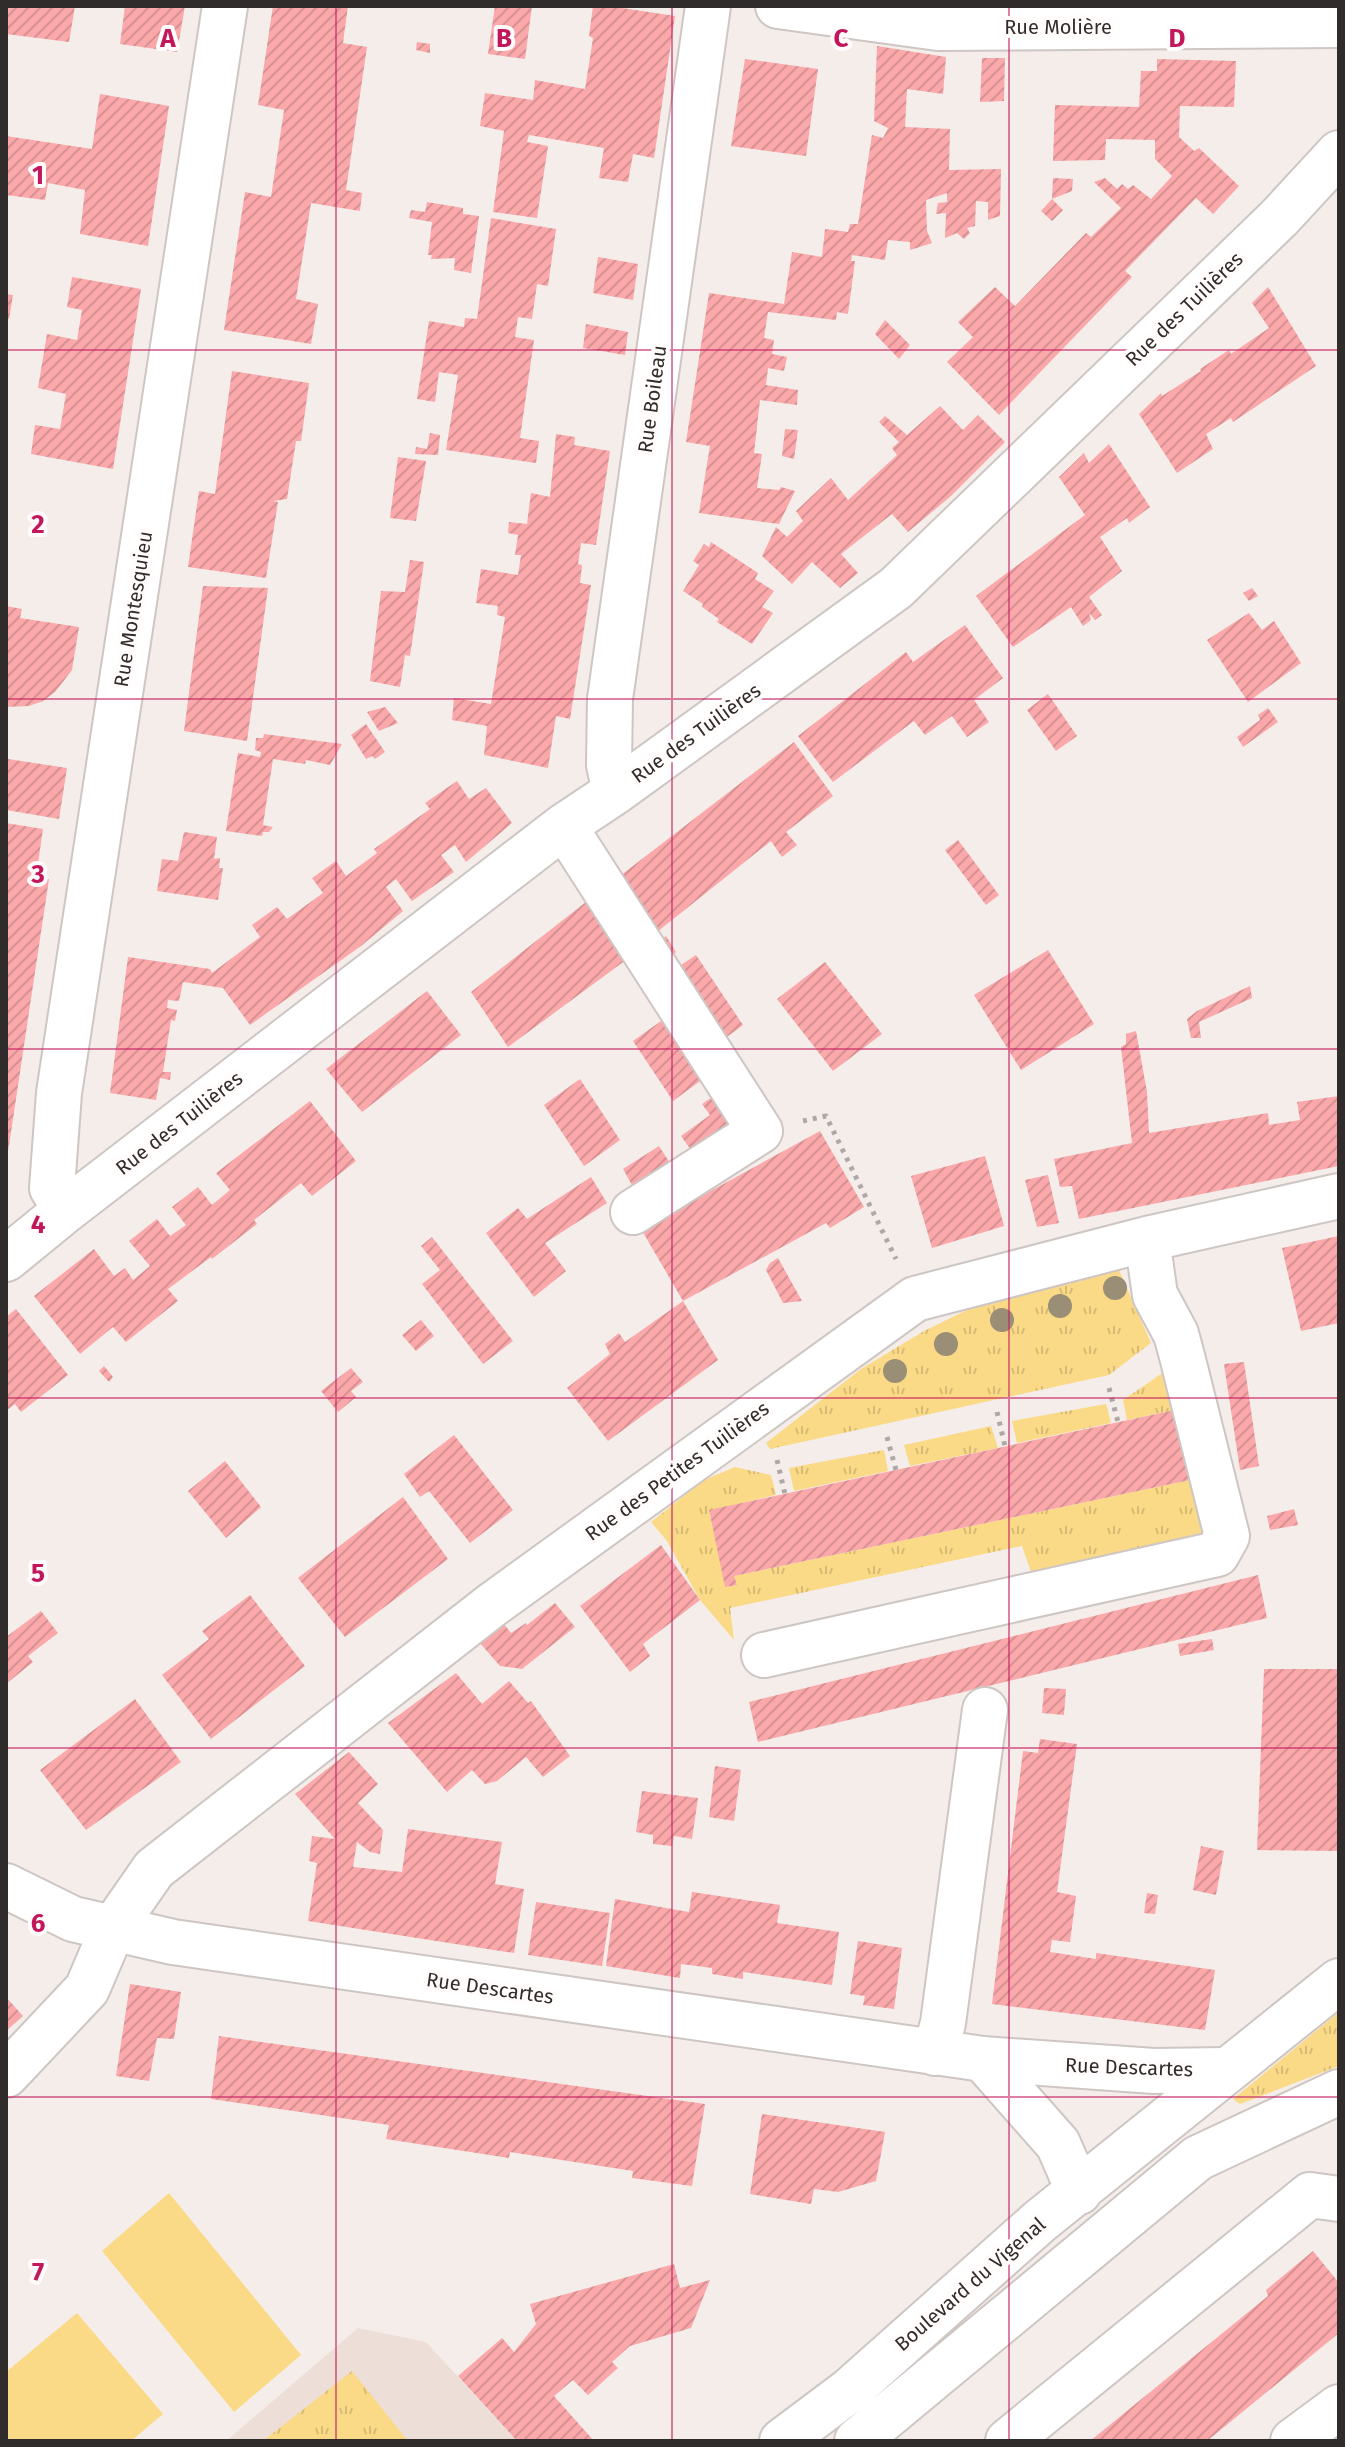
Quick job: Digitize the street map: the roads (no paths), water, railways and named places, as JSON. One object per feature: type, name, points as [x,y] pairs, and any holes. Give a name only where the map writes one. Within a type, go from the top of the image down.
[{"type":"street","name":"Rue Montesquieu","points":[[66,1210],[52,1188],[59,1093],[225,6]]},
{"type":"street","name":"Rue Boileau","points":[[615,792],[609,765],[610,699],[708,6]]},
{"type":"street","name":"Rue Molière","points":[[778,6],[938,28],[1032,16],[1339,25]]},
{"type":"street","name":"Rue des Tuilières","points":[[6,1259],[564,826],[896,588],[1279,218],[1339,153]]},
{"type":"street","points":[[564,826],[760,1131],[633,1212]]},
{"type":"street","name":"Rue des Petites Tuilières","points":[[6,2075],[87,1989],[113,1928],[154,1869],[492,1605],[915,1299],[1147,1239],[1339,1196]]},
{"type":"street","points":[[764,1655],[1217,1554],[1227,1536],[1176,1334],[1155,1295],[1147,1239]]},
{"type":"street","points":[[935,2053],[943,2023],[985,1710]]},
{"type":"street","name":"Rue Descartes","points":[[6,1886],[73,1919],[173,1942],[983,2059],[1154,2071],[1226,2070]]},
{"type":"street","name":"Boulevard du Vigenal","points":[[782,2441],[850,2390],[1040,2221],[1339,1981]]},
{"type":"street","points":[[983,2059],[1058,2144],[1079,2192]]},
{"type":"street","points":[[857,2441],[1198,2158],[1339,2092]]},
{"type":"street","points":[[1008,2441],[1310,2195],[1339,2199]]},
{"type":"street","points":[[1293,2441],[1339,2407]]}]
